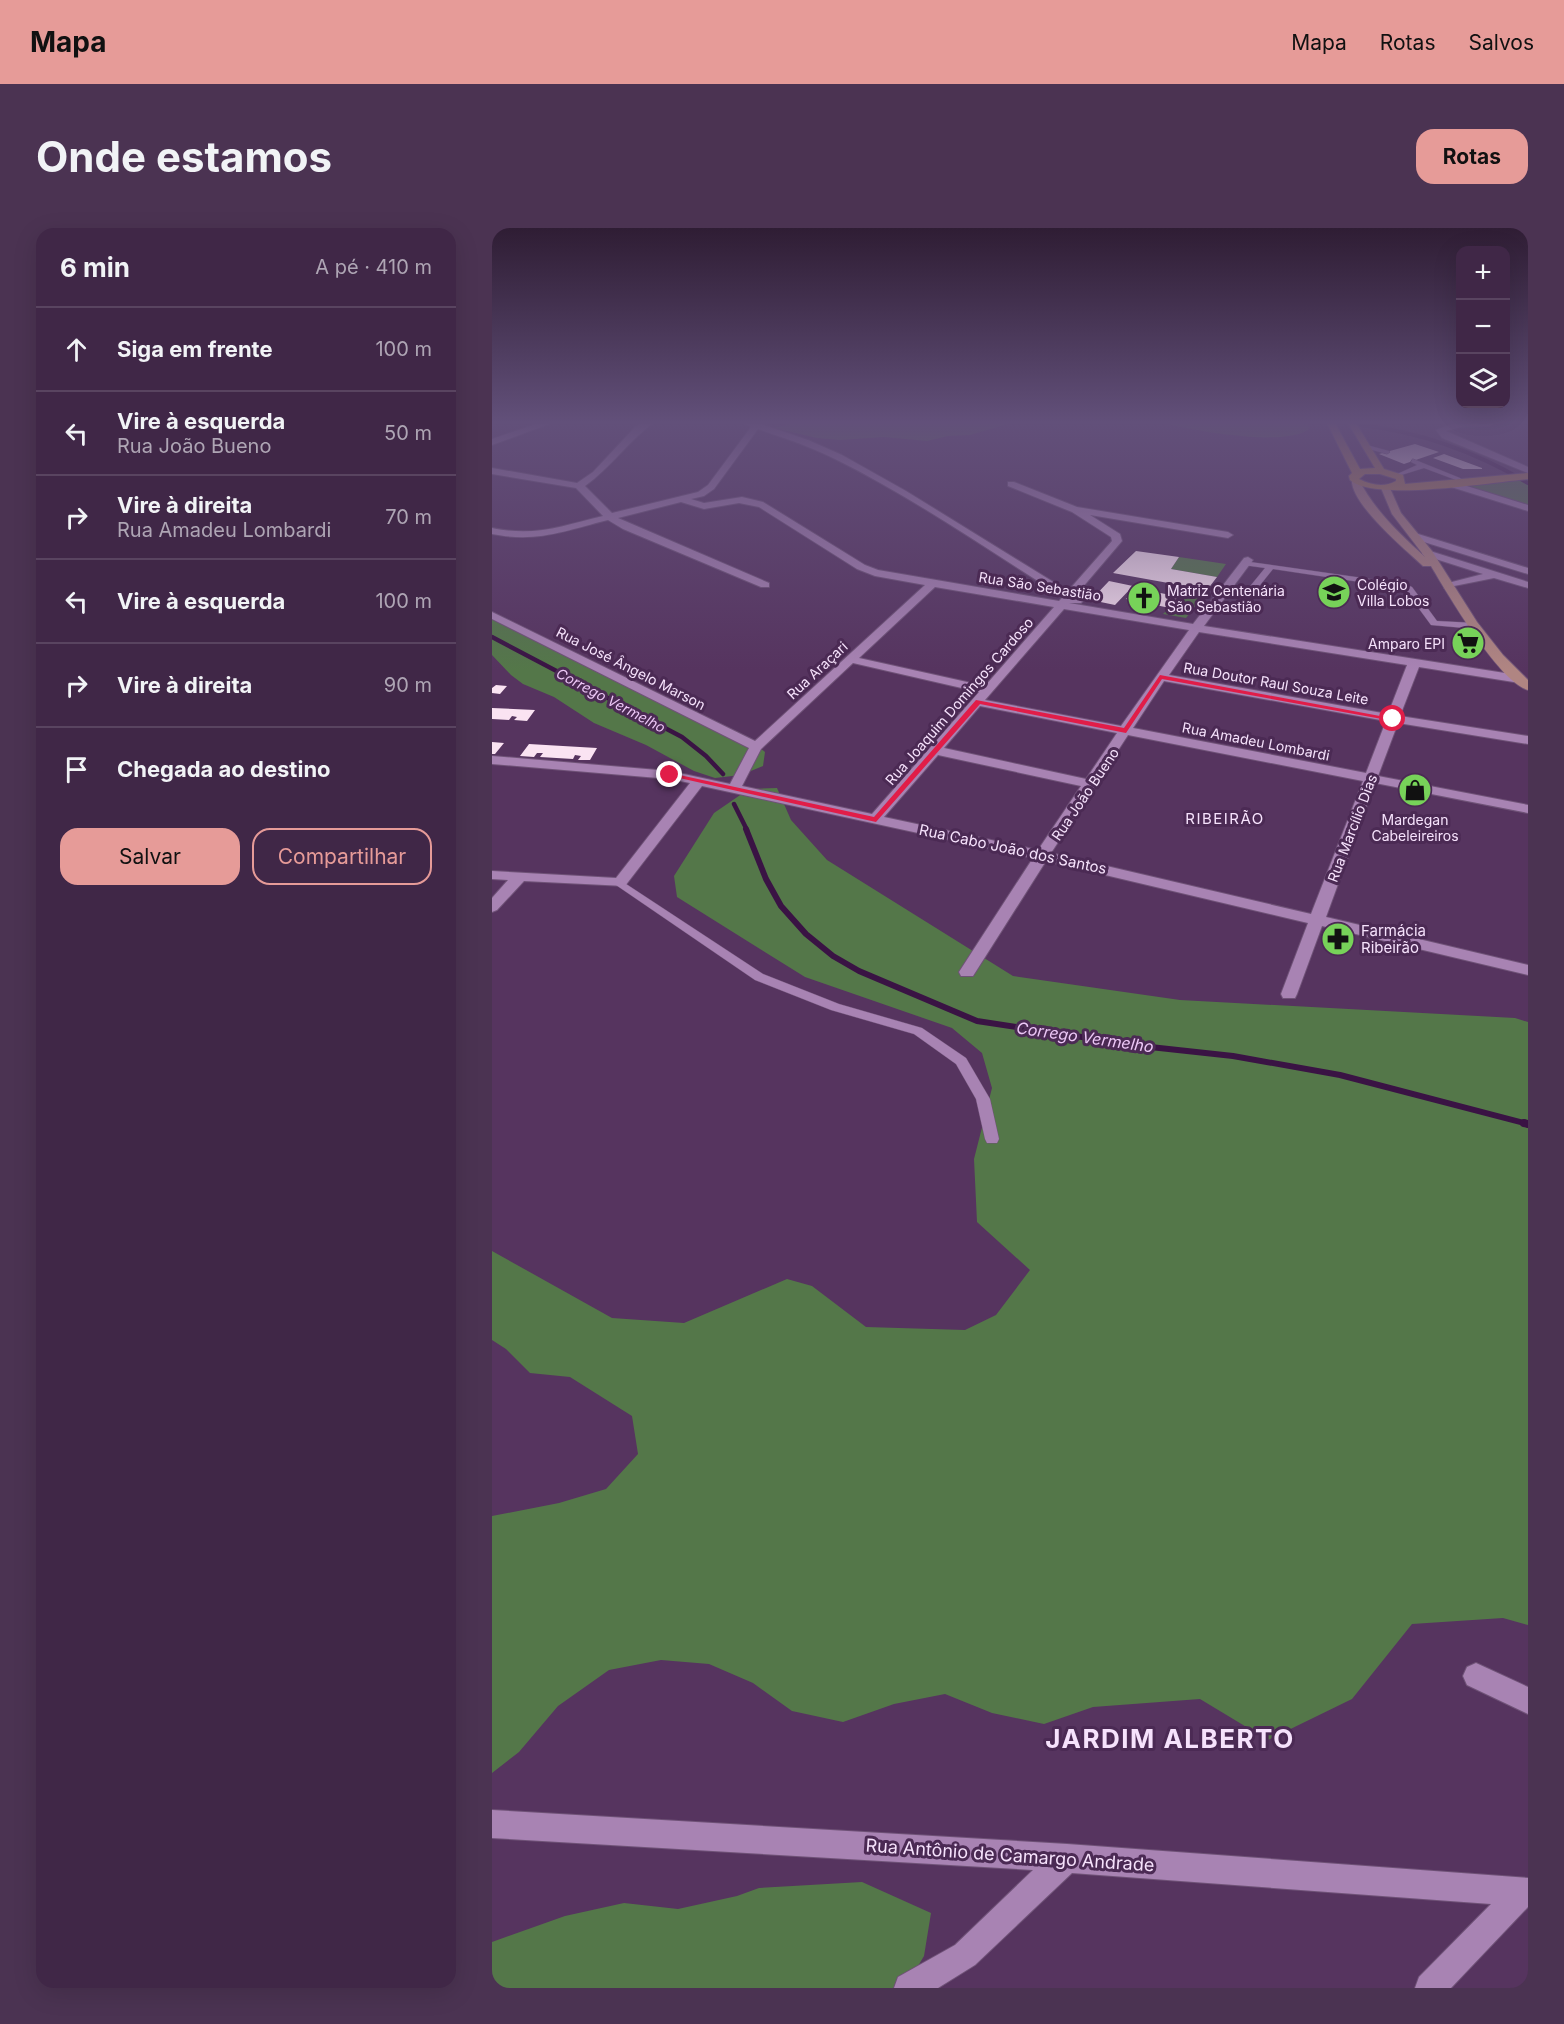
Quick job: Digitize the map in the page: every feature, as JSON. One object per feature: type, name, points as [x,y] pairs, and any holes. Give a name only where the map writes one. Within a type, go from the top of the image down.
[{"type":"street","points":[[598,505],[610,518],[627,527],[765,585]]},
{"type":"street","points":[[492,531],[533,536],[659,505]]},
{"type":"street","name":"Rua São Sebastião","points":[[691,505],[705,507],[714,505]]},
{"type":"street","name":"Rua São Sebastião","points":[[760,505],[861,567],[875,573],[932,584],[1065,601],[1093,609],[1195,628],[1524,682]]},
{"type":"street","points":[[921,505],[1065,601]]},
{"type":"street","points":[[1064,505],[1076,510],[1102,527],[1105,521],[1121,516]]},
{"type":"street","points":[[1368,505],[1405,545],[1444,581],[1497,575]]},
{"type":"street","points":[[1391,505],[1428,553],[1444,581],[1476,626],[1524,682]]},
{"type":"street","points":[[1076,510],[1228,535]]},
{"type":"street","name":"Rua Joaquim Domingos Cardoso","points":[[876,819],[1117,541],[1116,536],[1102,527]]},
{"type":"street","points":[[1415,536],[1528,570]]},
{"type":"street","points":[[1405,545],[1528,585]]},
{"type":"street","name":"Rua João Bueno","points":[[967,972],[1160,677],[1247,562]]},
{"type":"street","name":"Rua Araçari","points":[[734,788],[756,747],[932,584]]},
{"type":"street","name":"Rua José Ângelo Marson","points":[[492,615],[756,747]]},
{"type":"street","points":[[850,659],[988,690]]},
{"type":"street","name":"Rua Marcílio Dias","points":[[1289,994],[1414,663]]},
{"type":"street","name":"Rua Doutor Raul Souza Leite","points":[[1160,677],[1393,719],[1528,740]]},
{"type":"street","name":"Rua Amadeu Lombardi","points":[[978,702],[1528,809]]},
{"type":"street","points":[[935,750],[1091,784]]},
{"type":"street","name":"Rua Cabo João dos Santos","points":[[492,760],[670,775],[1044,855],[1528,970]]},
{"type":"street","points":[[492,875],[620,883],[699,781]]},
{"type":"street","points":[[492,907],[519,878]]},
{"type":"street","points":[[1476,1676],[1528,1701]]},
{"type":"street","name":"Rua Antônio de Camargo Andrade","points":[[492,1824],[1067,1858],[1524,1893]]},
{"type":"street","points":[[909,1988],[965,1955],[1067,1858]]},
{"type":"street","points":[[1431,1988],[1524,1893]]},
{"type":"lane","points":[[1247,562],[1402,586],[1408,589],[1434,623],[1476,626]]},
{"type":"lane","points":[[1224,592],[1249,593],[1271,566]]},
{"type":"lane","points":[[620,883],[759,977],[835,1007],[918,1031],[961,1061],[983,1099],[992,1139]]},
{"type":"green space","points":[[1179,557],[1226,564],[1217,577],[1171,569]]},
{"type":"green space","points":[[1185,592],[1204,595],[1186,618],[1163,614]]},
{"type":"green space","points":[[492,618],[532,637],[579,654],[693,720],[753,742],[765,752],[763,766],[741,775],[715,778],[694,771],[646,745],[594,723],[554,697],[523,684],[511,675],[492,655]]},
{"type":"green space","points":[[777,788],[791,820],[827,860],[1013,976],[1180,1000],[1515,1018],[1528,1022],[1528,1625],[1503,1618],[1412,1624],[1352,1699],[1268,1740],[1200,1699],[1093,1707],[1044,1724],[992,1713],[945,1694],[894,1704],[843,1722],[792,1711],[753,1683],[709,1664],[661,1660],[609,1670],[558,1706],[519,1752],[492,1773],[492,1516],[559,1503],[606,1489],[638,1454],[632,1416],[570,1377],[530,1373],[506,1349],[492,1340],[492,1251],[612,1318],[684,1323],[787,1279],[812,1286],[866,1327],[965,1330],[996,1315],[1030,1270],[977,1222],[974,1159],[992,1088],[982,1053],[952,1028],[805,977],[677,897],[674,876],[714,813],[749,789]]},
{"type":"green space","points":[[862,1882],[931,1913],[924,1956],[905,1988],[492,1988],[492,1942],[565,1916],[624,1903],[678,1909],[737,1896],[759,1888]]},
{"type":"building","points":[[1136,551],[1179,557],[1171,569],[1217,577],[1207,590],[1113,573]]},
{"type":"building","points":[[1109,581],[1133,586],[1115,605],[1091,600]]},
{"type":"building","points":[[1136,588],[1180,597],[1170,608],[1126,599]]},
{"type":"building","points":[[496,685],[507,686],[500,694],[492,693],[492,688]]},
{"type":"building","points":[[492,708],[535,710],[527,721],[514,720],[517,717],[512,716],[509,720],[492,719]]},
{"type":"building","points":[[492,742],[504,743],[495,754],[492,754]]},
{"type":"building","points":[[529,744],[597,748],[590,760],[578,760],[581,756],[575,755],[573,759],[540,757],[543,753],[537,753],[534,757],[520,756]]},
{"type":"waterway","name":"Corrego Vermelho","points":[[492,637],[682,737],[706,756],[723,774]]},
{"type":"waterway","name":"Corrego Vermelho","points":[[734,804],[747,830]]},
{"type":"waterway","name":"Corrego Vermelho","points":[[746,829],[766,879],[781,906],[806,934],[833,956],[859,971],[977,1021],[1141,1046],[1233,1056],[1340,1075],[1528,1124],[1524,1123]]},
{"type":"place","name":"Colégio Villa Lobos","points":[[1334,592]]},
{"type":"place","name":"Matriz Centenária São Sebastião","points":[[1144,598]]},
{"type":"place","name":"Amparo EPI","points":[[1468,643]]},
{"type":"place","name":"Mardegan Cabeleireiros","points":[[1415,790]]},
{"type":"place","name":"Farmácia Ribeirão","points":[[1338,939]]},
{"type":"district","name":"RIBEIRÃO","points":[[1225,818]]},
{"type":"district","name":"JARDIM ALBERTO","points":[[1170,1738]]},
{"type":"route","points":[[670,775],[876,819],[978,702],[1126,731],[1160,677],[1393,719]]}]
